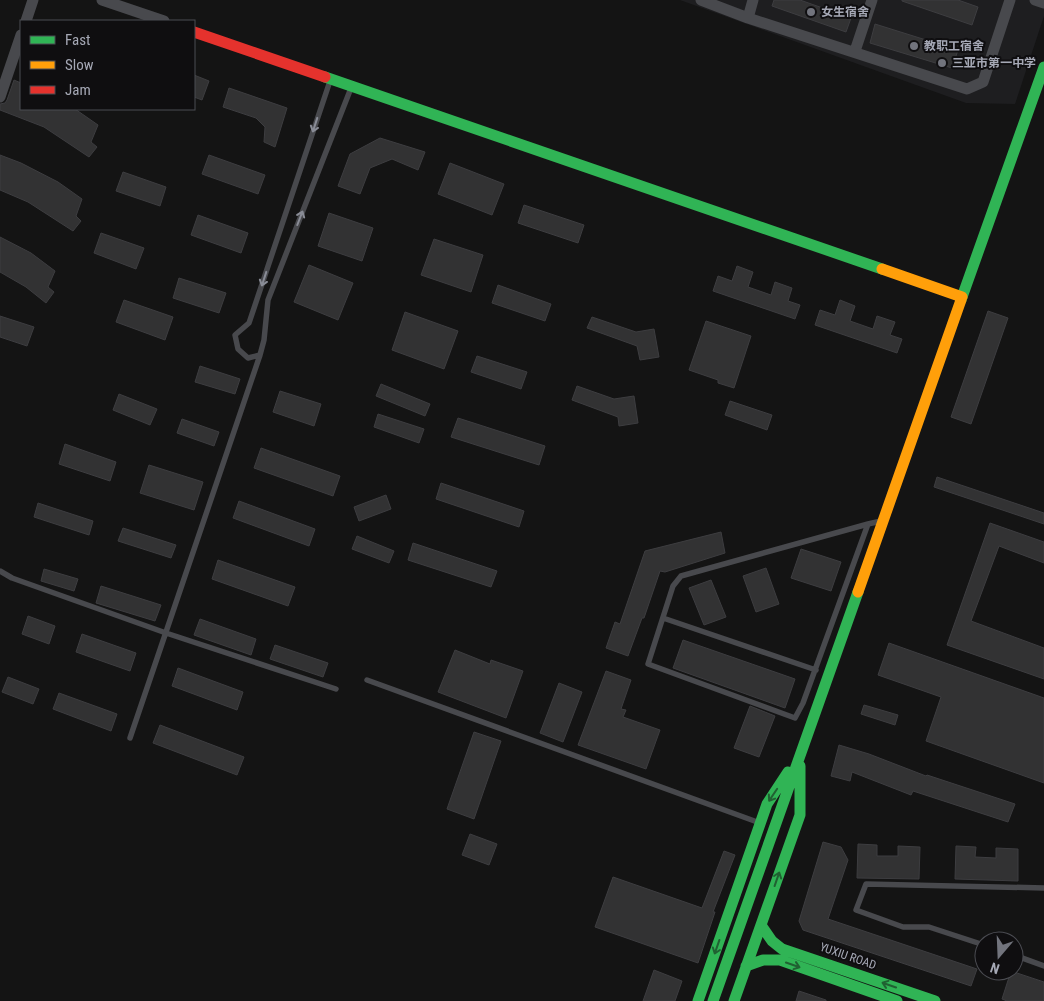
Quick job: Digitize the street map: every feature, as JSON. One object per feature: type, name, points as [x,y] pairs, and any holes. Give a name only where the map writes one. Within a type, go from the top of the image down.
[{"type":"street","points":[[26,20],[33,0]]},
{"type":"street","points":[[102,0],[161,20]]},
{"type":"street","points":[[701,0],[748,18],[967,89],[983,82],[1010,0]]},
{"type":"street","points":[[748,18],[753,0]]},
{"type":"street","points":[[855,52],[872,0]]},
{"type":"street","points":[[1035,0],[1044,3]]},
{"type":"street","points":[[195,32],[962,297]]},
{"type":"street","points":[[0,96],[20,38]]},
{"type":"street","points":[[713,1001],[1044,66]]},
{"type":"street","points":[[698,1001],[767,804],[800,754]]},
{"type":"street","points":[[734,1001],[800,815],[800,754]]},
{"type":"street","name":"YUXIU ROAD","points":[[761,925],[769,939],[782,949],[935,1001]]},
{"type":"street","points":[[746,966],[763,960],[780,960],[897,1001]]},
{"type":"lane","points":[[260,355],[248,358],[238,349],[235,335],[249,323],[331,79]]},
{"type":"lane","points":[[130,738],[260,355],[264,340],[268,300],[352,86]]},
{"type":"lane","points":[[868,524],[816,670],[795,718],[648,664],[673,586],[681,576],[868,524],[883,520]]},
{"type":"lane","points":[[0,571],[12,578],[166,633],[336,688]]},
{"type":"lane","points":[[663,618],[816,670]]},
{"type":"lane","points":[[367,680],[760,823]]},
{"type":"lane","points":[[974,942],[929,927],[903,927],[856,910],[866,884],[1044,888]]},
{"type":"lane","points":[[1024,959],[1044,966]]},
{"type":"shaded area","name":"三亚市第一中学","points":[[680,0],[1044,0],[1044,16],[1015,104],[966,103]]},
{"type":"building","name":"女生宿舍","points":[[774,0],[800,0],[851,18],[846,32],[772,6]]},
{"type":"building","name":"教职工宿舍","points":[[902,0],[958,0],[978,7],[972,25]]},
{"type":"building","name":"教职工宿舍","points":[[875,24],[958,50],[952,68],[870,43]]},
{"type":"building","points":[[195,75],[209,81],[202,100],[195,97]]},
{"type":"building","points":[[14,80],[20,83],[20,110],[76,110],[98,125],[91,142],[97,147],[89,157],[44,127],[0,110],[0,104],[5,103]]},
{"type":"building","points":[[229,88],[287,108],[275,147],[264,142],[265,127],[256,118],[223,107]]},
{"type":"building","points":[[380,138],[425,152],[418,170],[392,159],[370,168],[360,194],[338,186],[350,154]]},
{"type":"building","points":[[0,155],[21,163],[58,182],[82,199],[76,216],[81,221],[73,231],[28,202],[0,190]]},
{"type":"building","points":[[209,155],[265,175],[258,194],[202,174]]},
{"type":"building","points":[[450,163],[504,184],[492,215],[438,194]]},
{"type":"building","points":[[123,172],[166,187],[160,206],[116,191]]},
{"type":"building","points":[[524,205],[584,225],[578,243],[518,223]]},
{"type":"building","points":[[329,213],[373,228],[362,261],[318,246]]},
{"type":"building","points":[[198,215],[248,233],[241,253],[191,235]]},
{"type":"building","points":[[101,233],[144,248],[136,269],[94,253]]},
{"type":"building","points":[[0,237],[31,253],[55,271],[48,287],[54,292],[46,303],[26,287],[0,272]]},
{"type":"building","points":[[434,239],[483,255],[471,292],[421,275]]},
{"type":"building","points":[[309,265],[353,283],[338,320],[294,302]]},
{"type":"building","points":[[737,266],[753,272],[748,287],[771,295],[775,282],[792,288],[788,301],[800,305],[795,319],[713,291],[718,276],[732,281]]},
{"type":"building","points":[[179,278],[226,293],[219,313],[173,298]]},
{"type":"building","points":[[498,285],[551,304],[545,321],[492,303]]},
{"type":"building","points":[[124,300],[173,317],[165,340],[116,322]]},
{"type":"building","points":[[840,300],[855,306],[850,321],[873,329],[877,316],[895,322],[890,335],[902,339],[897,353],[815,325],[820,310],[835,315]]},
{"type":"building","points":[[988,311],[1008,318],[971,424],[951,417]]},
{"type":"building","points":[[405,312],[458,331],[444,369],[392,350]]},
{"type":"building","points":[[0,316],[34,327],[27,346],[0,337]]},
{"type":"building","points":[[592,317],[636,332],[654,329],[659,357],[640,360],[637,346],[587,328]]},
{"type":"building","points":[[706,321],[751,336],[734,388],[689,370]]},
{"type":"building","points":[[477,356],[527,372],[521,389],[471,372]]},
{"type":"building","points":[[200,366],[240,379],[235,394],[195,382]]},
{"type":"building","points":[[381,384],[430,404],[425,416],[376,396]]},
{"type":"building","points":[[577,386],[614,399],[634,396],[638,423],[619,426],[618,417],[572,400]]},
{"type":"building","points":[[280,391],[321,404],[314,426],[273,412]]},
{"type":"building","points":[[119,394],[157,409],[150,425],[113,410]]},
{"type":"building","points":[[730,401],[772,415],[767,430],[725,415]]},
{"type":"building","points":[[378,414],[424,429],[419,443],[374,427]]},
{"type":"building","points":[[458,418],[545,446],[539,465],[451,437]]},
{"type":"building","points":[[182,419],[219,432],[214,446],[177,433]]},
{"type":"building","points":[[65,444],[116,462],[110,481],[59,464]]},
{"type":"building","points":[[261,448],[340,476],[333,496],[254,468]]},
{"type":"building","points":[[149,465],[203,482],[194,510],[140,493]]},
{"type":"building","points":[[937,477],[1044,513],[1044,524],[934,487]]},
{"type":"building","points":[[441,483],[524,511],[519,527],[436,499]]},
{"type":"building","points":[[386,495],[391,509],[359,521],[354,507]]},
{"type":"building","points":[[239,501],[315,529],[309,546],[233,518]]},
{"type":"building","points":[[38,503],[93,521],[89,535],[34,517]]},
{"type":"building","points":[[990,523],[1044,542],[1044,563],[999,546],[971,621],[1044,648],[1044,679],[947,645]]},
{"type":"building","points":[[123,528],[176,545],[171,558],[118,541]]},
{"type":"building","points":[[721,532],[725,553],[665,572],[660,571],[644,618],[642,618],[628,656],[606,648],[615,622],[620,624],[645,551]]},
{"type":"building","points":[[357,536],[394,551],[389,563],[352,549]]},
{"type":"building","points":[[413,543],[497,571],[491,587],[408,560]]},
{"type":"building","points":[[801,549],[841,562],[831,591],[791,578]]},
{"type":"building","points":[[218,560],[295,587],[288,606],[212,579]]},
{"type":"building","points":[[766,568],[779,604],[756,612],[743,576]]},
{"type":"building","points":[[44,569],[78,579],[74,591],[41,581]]},
{"type":"building","points":[[711,580],[726,617],[704,625],[689,588]]},
{"type":"building","points":[[101,586],[161,605],[155,621],[96,603]]},
{"type":"building","points":[[28,616],[55,626],[49,644],[22,634]]},
{"type":"building","points":[[200,619],[256,639],[251,655],[194,635]]},
{"type":"building","points":[[82,634],[136,653],[130,671],[76,652]]},
{"type":"building","points":[[683,640],[795,679],[785,708],[673,668]]},
{"type":"building","points":[[889,643],[1044,698],[1044,783],[926,741],[941,697],[878,675]]},
{"type":"building","points":[[275,645],[328,663],[323,677],[270,659]]},
{"type":"building","points":[[455,650],[490,664],[491,660],[523,671],[506,718],[438,692]]},
{"type":"building","points":[[178,668],[243,692],[237,710],[172,686]]},
{"type":"building","points":[[606,671],[631,680],[621,709],[626,710],[623,717],[660,730],[646,769],[578,745]]},
{"type":"building","points":[[8,677],[39,689],[33,704],[2,692]]},
{"type":"building","points":[[559,683],[582,692],[563,742],[540,733]]},
{"type":"building","points":[[59,693],[117,714],[111,731],[53,709]]},
{"type":"building","points":[[864,705],[898,715],[895,725],[861,714]]},
{"type":"building","points":[[750,706],[775,716],[759,757],[734,748]]},
{"type":"building","points":[[160,725],[244,757],[237,775],[153,743]]},
{"type":"building","points":[[474,732],[501,741],[474,819],[447,809]]},
{"type":"building","points":[[839,745],[869,754],[926,776],[1015,804],[1008,822],[913,791],[911,795],[852,772],[850,781],[831,776]]},
{"type":"building","points":[[470,834],[497,844],[489,865],[462,855]]},
{"type":"building","points":[[823,842],[841,847],[848,860],[828,919],[974,968],[974,978],[971,986],[803,930],[799,921]]},
{"type":"building","points":[[858,844],[877,845],[877,856],[898,856],[898,846],[920,847],[919,879],[857,878]]},
{"type":"building","points":[[956,846],[976,847],[975,857],[996,858],[996,848],[1018,849],[1018,881],[955,879]]},
{"type":"building","points":[[724,851],[735,855],[713,912],[715,912],[698,963],[595,927],[613,877],[702,908]]},
{"type":"building","points":[[654,970],[682,981],[675,1001],[643,1001]]},
{"type":"building","points":[[1024,975],[1044,982],[1044,1001],[1007,1001],[1002,999],[1008,981],[1024,981]]},
{"type":"building","points":[[799,991],[826,1000],[826,1001],[796,1001]]},
{"type":"traffic: fast","points":[[961,300],[1044,67]]},
{"type":"traffic: fast","points":[[325,77],[882,269]]},
{"type":"traffic: fast","points":[[713,1001],[858,592]]},
{"type":"traffic: fast","points":[[734,1001],[800,815],[800,766]]},
{"type":"traffic: fast","points":[[698,1001],[767,804],[788,772]]},
{"type":"traffic: fast","points":[[761,925],[772,941],[782,949],[935,1001]]},
{"type":"traffic: fast","points":[[746,966],[763,960],[780,960],[897,1001]]},
{"type":"traffic: slow","points":[[882,269],[962,297]]},
{"type":"traffic: slow","points":[[858,592],[961,300]]},
{"type":"traffic: jam","points":[[195,32],[325,77]]},
{"type":"place","name":"女生宿舍","points":[[811,12]]},
{"type":"place","name":"教职工宿舍","points":[[914,46]]},
{"type":"place","name":"三亚市第一中学","points":[[942,63]]}]
